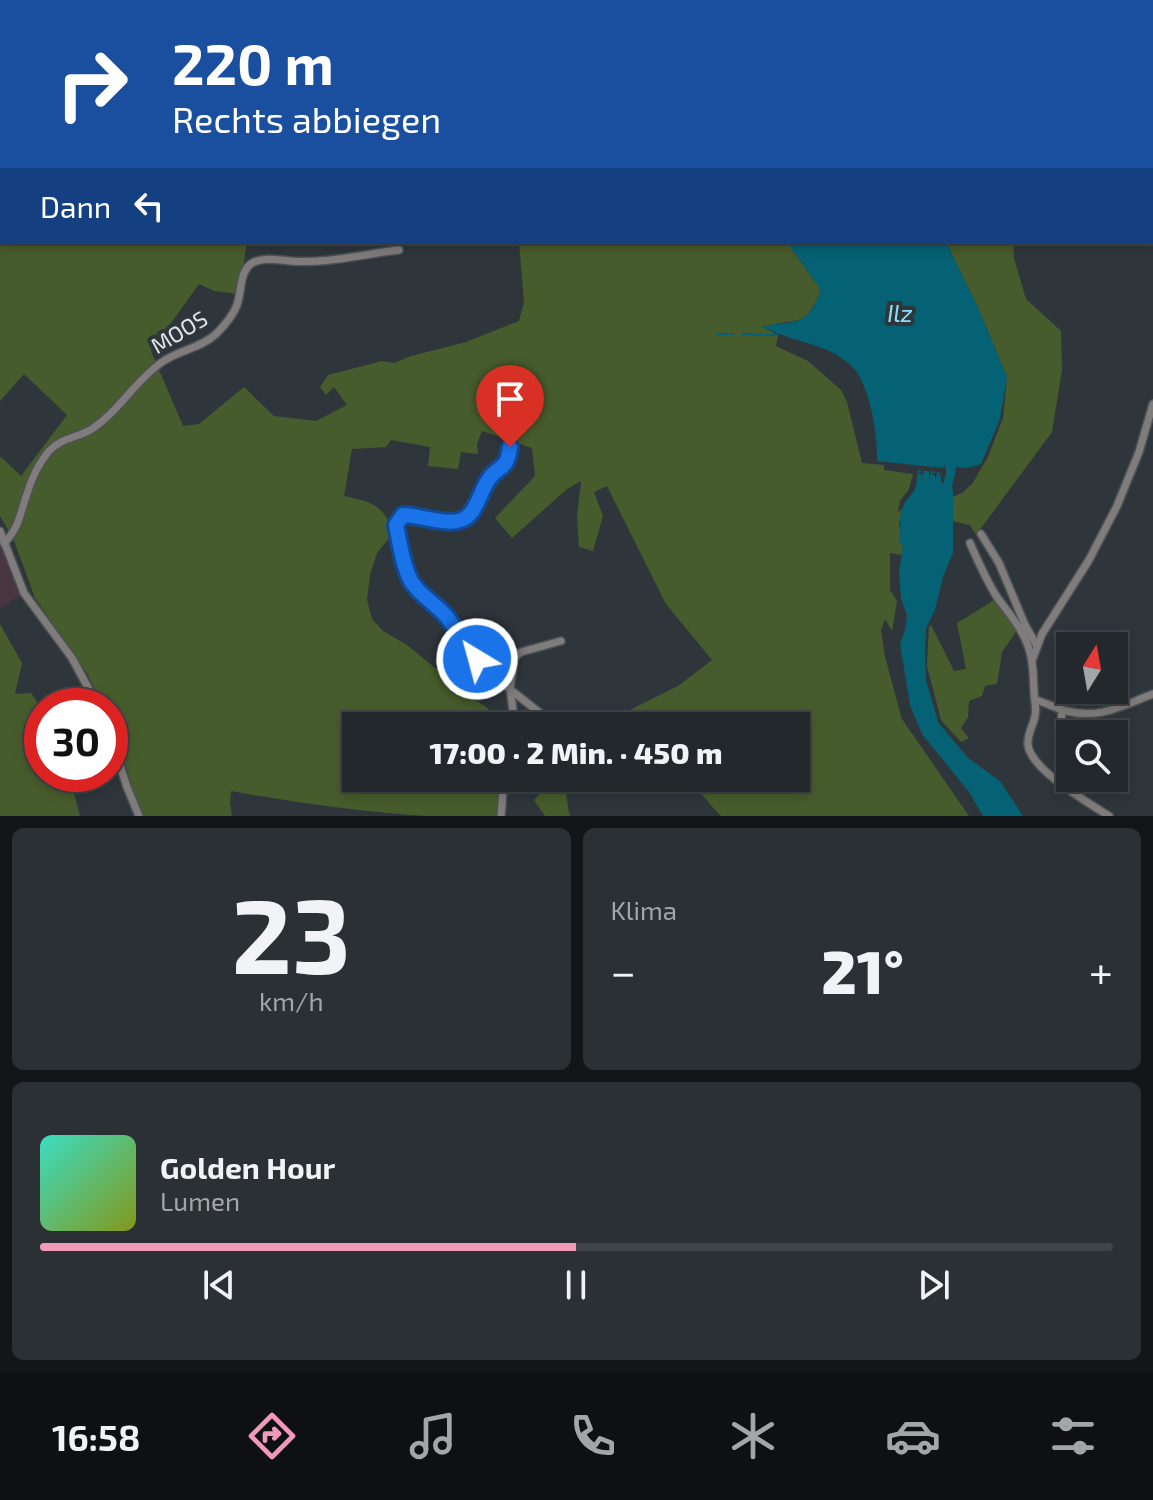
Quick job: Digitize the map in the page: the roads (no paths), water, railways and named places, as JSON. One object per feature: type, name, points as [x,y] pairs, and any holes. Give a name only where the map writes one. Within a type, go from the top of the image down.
[{"type":"street","name":"MOOS","points":[[4,543],[15,533],[28,490],[56,444],[94,427],[164,360],[203,344],[214,336],[237,306],[245,269],[250,264],[268,259],[322,261],[399,250]]},
{"type":"street","points":[[1032,660],[1042,634],[1102,538],[1134,467],[1153,404]]},
{"type":"street","points":[[510,447],[509,460],[487,482],[478,503],[463,521],[453,523],[403,515],[396,525],[410,580],[446,616],[462,642],[492,675],[539,712]]},
{"type":"street","points":[[0,531],[24,593],[89,688]]},
{"type":"street","points":[[981,534],[999,563],[1037,646]]},
{"type":"street","points":[[970,543],[984,576],[1019,627],[1032,660],[1036,700],[1028,743],[1033,758],[1071,792],[1109,816]]},
{"type":"street","points":[[513,712],[510,688],[515,657],[521,652],[561,641]]},
{"type":"street","points":[[1036,700],[1062,710],[1089,715],[1125,707],[1153,694]]},
{"type":"street","points":[[1061,720],[1062,710]]},
{"type":"street","points":[[128,789],[139,816]]},
{"type":"street","points":[[501,816],[503,792]]},
{"type":"water","name":"Ilz","points":[[788,244],[947,244],[1007,377],[1000,419],[981,464],[956,467],[954,473],[946,472],[945,465],[942,468],[877,461],[872,415],[866,391],[856,371],[829,351],[761,326],[799,320],[811,311],[821,290]]},
{"type":"water","points":[[918,470],[923,471],[918,473],[922,474],[922,480],[924,471],[929,471],[929,481],[931,471],[936,472],[932,474],[935,482],[937,472],[942,473],[938,475],[941,476],[941,483],[952,485],[953,492],[953,553],[926,628],[926,680],[938,722],[968,758],[1000,781],[1023,816],[983,816],[969,792],[922,734],[910,705],[900,644],[907,615],[901,598],[899,571],[903,546],[899,542],[901,514],[915,489]]},
{"type":"waterway","points":[[717,334],[733,334]]},
{"type":"waterway","points":[[742,334],[776,335]]},
{"type":"waterway","name":"Ilz","points":[[945,495],[950,463]]}]
